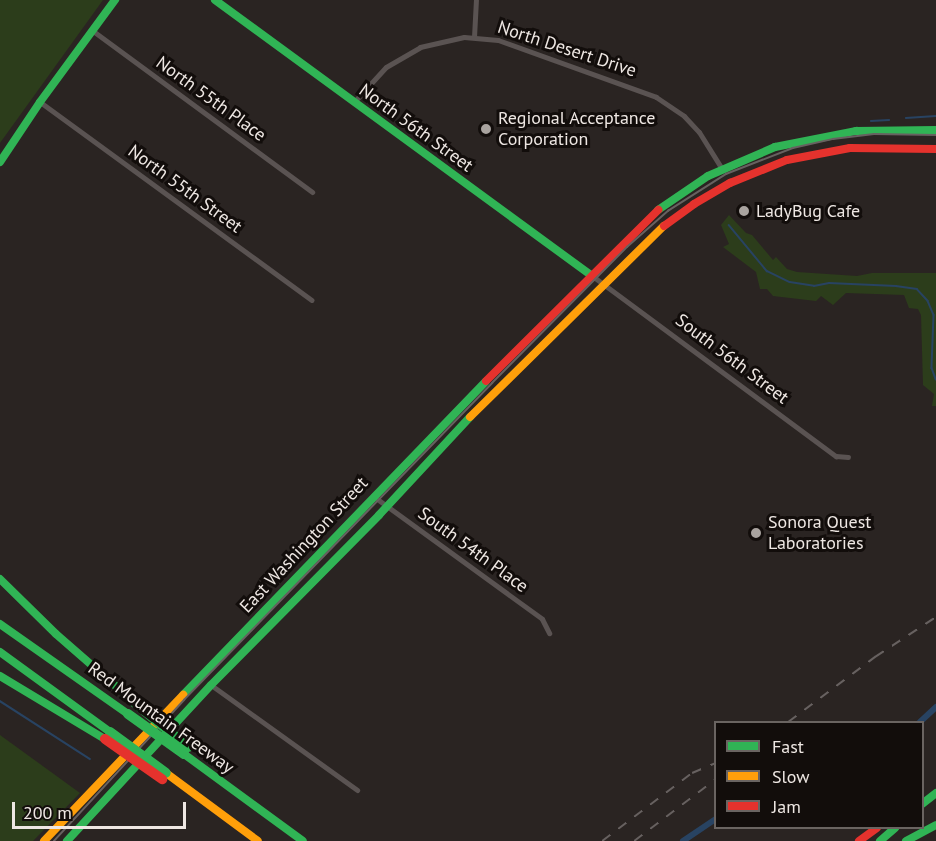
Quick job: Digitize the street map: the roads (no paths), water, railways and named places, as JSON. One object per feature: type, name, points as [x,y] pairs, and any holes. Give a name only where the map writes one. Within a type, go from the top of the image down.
[{"type":"main road","points":[[0,162],[40,102],[115,0]]},
{"type":"main road","name":"North 56th Street","points":[[215,0],[598,280]]},
{"type":"main road","points":[[598,280],[652,213],[685,189],[722,169],[775,147],[816,137],[872,130],[936,130]]},
{"type":"main road","points":[[598,280],[683,212],[723,186],[753,172],[794,158],[834,150],[880,147],[936,149]]},
{"type":"main road","name":"East Washington Street","points":[[44,841],[372,496],[598,280]]},
{"type":"main road","name":"East Washington Street","points":[[67,841],[211,685],[387,506],[598,280]]},
{"type":"main road","points":[[0,579],[56,634],[186,751]]},
{"type":"main road","name":"Red Mountain Freeway","points":[[0,624],[128,714],[186,751],[303,841]]},
{"type":"main road","points":[[0,652],[107,735],[258,841]]},
{"type":"main road","points":[[0,676],[107,735]]},
{"type":"main road","points":[[924,802],[936,793]]},
{"type":"main road","points":[[906,841],[936,825]]},
{"type":"main road","points":[[858,841],[876,829]]},
{"type":"main road","points":[[880,841],[894,829]]},
{"type":"street","points":[[474,36],[476,0]]},
{"type":"street","name":"North 55th Place","points":[[93,31],[312,192]]},
{"type":"street","name":"North Desert Drive","points":[[354,102],[373,78],[415,49],[443,40],[474,36],[521,46],[656,97],[690,121],[722,169]]},
{"type":"street","name":"North 55th Street","points":[[40,102],[312,300]]},
{"type":"street","name":"South 56th Street","points":[[598,280],[836,456],[848,457]]},
{"type":"street","name":"South 54th Place","points":[[372,496],[543,619],[549,633]]},
{"type":"street","points":[[211,685],[357,790]]},
{"type":"waterway","points":[[906,118],[936,116]]},
{"type":"waterway","points":[[871,121],[889,120]]},
{"type":"waterway","points":[[729,225],[767,271],[790,282],[814,286],[829,283],[917,289],[928,301],[934,315],[932,368],[936,379]]},
{"type":"waterway","points":[[0,701],[90,759]]},
{"type":"waterway","points":[[921,721],[936,707]]},
{"type":"waterway","points":[[683,841],[714,820]]},
{"type":"tram line","points":[[54,841],[184,700],[492,383],[627,247],[668,211],[726,174],[793,148],[833,139],[874,134],[936,135]]},
{"type":"railway","points":[[789,721],[875,657],[936,617]]},
{"type":"railway","points":[[602,841],[692,773],[714,764]]},
{"type":"railway","points":[[634,841],[714,781]]},
{"type":"place","name":"Regional Acceptance Corporation","points":[[486,129]]},
{"type":"place","name":"LadyBug Cafe","points":[[744,211]]},
{"type":"place","name":"Sonora Quest Laboratories","points":[[756,533]]}]
